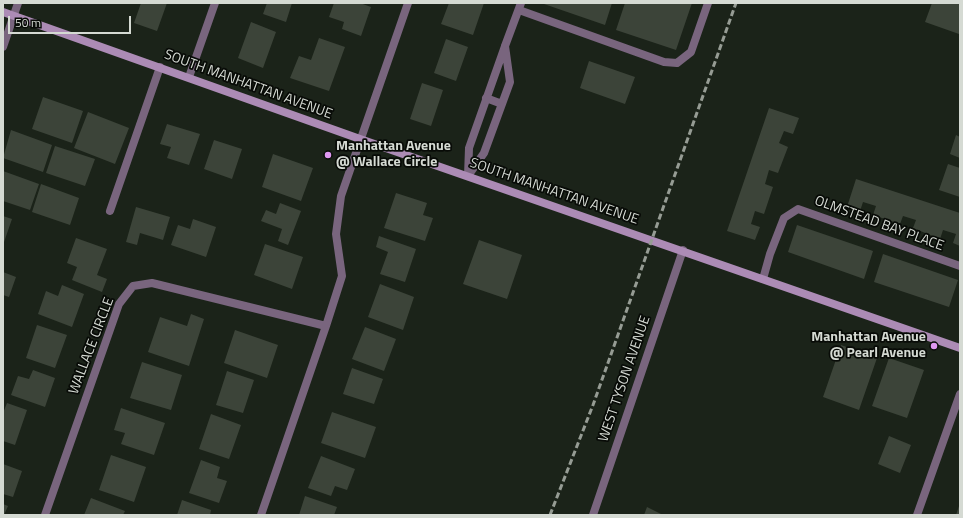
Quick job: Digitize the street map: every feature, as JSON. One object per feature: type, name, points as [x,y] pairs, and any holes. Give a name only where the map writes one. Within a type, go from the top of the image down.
[{"type":"street","points":[[3,47],[18,3]]},
{"type":"street","points":[[189,77],[216,3]]},
{"type":"street","points":[[261,515],[342,276],[336,234],[341,196],[408,3]]},
{"type":"street","points":[[468,176],[469,148],[520,6],[664,62],[677,63],[691,52],[708,3]]},
{"type":"street","name":"SOUTH MANHATTAN AVENUE","points":[[3,12],[360,139],[683,250],[960,348]]},
{"type":"street","points":[[468,176],[484,153],[510,82],[506,46]]},
{"type":"street","points":[[110,210],[160,67]]},
{"type":"street","points":[[486,98],[502,104]]},
{"type":"street","name":"OLMSTEAD BAY PLACE","points":[[763,279],[770,254],[784,218],[798,209],[960,266]]},
{"type":"street","name":"WEST TYSON AVENUE","points":[[593,515],[683,250]]},
{"type":"street","name":"WALLACE CIRCLE","points":[[45,515],[119,304],[133,286],[152,283],[326,326]]},
{"type":"street","points":[[917,515],[957,413],[960,394]]},
{"type":"building","points":[[141,3],[167,3],[157,31],[134,23]]},
{"type":"building","points":[[267,3],[292,3],[286,22],[263,14]]},
{"type":"building","points":[[334,3],[360,3],[371,7],[361,36],[342,29],[344,22],[329,17]]},
{"type":"building","points":[[449,3],[484,3],[473,35],[441,24]]},
{"type":"building","points":[[612,3],[605,25],[544,4]]},
{"type":"building","points":[[625,3],[692,3],[676,50],[616,30]]},
{"type":"building","points":[[932,3],[960,3],[959,34],[925,22]]},
{"type":"building","points":[[251,22],[276,32],[263,68],[238,58]]},
{"type":"building","points":[[319,38],[345,47],[329,91],[290,78],[299,56],[311,60]]},
{"type":"building","points":[[446,39],[468,47],[456,81],[434,73]]},
{"type":"building","points":[[589,61],[635,77],[625,104],[580,88]]},
{"type":"building","points":[[422,83],[443,90],[431,126],[410,119]]},
{"type":"building","points":[[43,97],[83,111],[72,143],[32,129]]},
{"type":"building","points":[[769,108],[799,118],[793,134],[784,131],[779,143],[788,147],[778,173],[769,170],[765,184],[773,187],[764,214],[755,211],[751,224],[760,227],[755,240],[727,231]]},
{"type":"building","points":[[88,112],[129,128],[115,164],[74,148]]},
{"type":"building","points":[[167,124],[200,134],[189,165],[167,158],[171,147],[160,144]]},
{"type":"building","points":[[11,130],[52,145],[43,172],[3,158]]},
{"type":"building","points":[[956,135],[960,137],[960,158],[950,154]]},
{"type":"building","points":[[214,140],[242,149],[232,179],[204,169]]},
{"type":"building","points":[[55,146],[95,159],[85,186],[46,173]]},
{"type":"building","points":[[273,154],[313,168],[301,201],[262,187]]},
{"type":"building","points":[[948,164],[960,168],[960,197],[939,190]]},
{"type":"building","points":[[3,171],[39,184],[30,210],[3,201]]},
{"type":"building","points":[[856,179],[960,213],[960,246],[953,243],[956,234],[943,230],[940,239],[913,228],[916,220],[903,216],[900,224],[873,215],[876,206],[863,202],[860,211],[847,207]]},
{"type":"building","points":[[41,184],[79,198],[70,225],[32,212]]},
{"type":"building","points":[[396,193],[427,203],[423,215],[433,218],[425,241],[384,228]]},
{"type":"building","points":[[280,203],[301,211],[288,245],[278,241],[282,229],[261,221],[266,210],[276,214]]},
{"type":"building","points":[[136,207],[170,217],[163,240],[140,233],[137,245],[126,242]]},
{"type":"building","points":[[3,216],[12,219],[3,245]]},
{"type":"building","points":[[193,219],[216,227],[206,257],[171,245],[178,225],[190,229]]},
{"type":"building","points":[[797,225],[873,251],[864,279],[788,252]]},
{"type":"building","points":[[379,236],[416,249],[405,282],[380,274],[388,252],[376,247]]},
{"type":"building","points":[[76,238],[107,249],[97,275],[107,279],[102,292],[72,280],[77,267],[67,263]]},
{"type":"building","points":[[479,240],[522,255],[507,299],[463,284]]},
{"type":"building","points":[[265,244],[303,257],[292,289],[254,275]]},
{"type":"building","points":[[883,254],[958,280],[949,307],[874,282]]},
{"type":"building","points":[[3,272],[16,277],[9,297],[3,295]]},
{"type":"building","points":[[380,284],[414,297],[403,330],[368,317]]},
{"type":"building","points":[[62,285],[84,294],[72,327],[38,314],[46,291],[58,296]]},
{"type":"building","points":[[191,314],[204,319],[189,366],[148,352],[160,317],[187,326]]},
{"type":"building","points":[[37,325],[67,335],[55,368],[26,358]]},
{"type":"building","points":[[365,327],[396,339],[384,371],[352,359]]},
{"type":"building","points":[[235,330],[278,345],[267,378],[224,363]]},
{"type":"building","points":[[841,345],[877,358],[859,410],[823,397]]},
{"type":"building","points":[[889,358],[924,370],[907,418],[872,406]]},
{"type":"building","points":[[142,362],[182,375],[171,410],[130,398]]},
{"type":"building","points":[[352,368],[383,379],[374,404],[343,394]]},
{"type":"building","points":[[33,370],[55,378],[45,407],[11,395],[18,376],[29,379]]},
{"type":"building","points":[[227,371],[254,380],[243,413],[216,405]]},
{"type":"building","points":[[7,403],[27,410],[15,445],[3,441],[3,413]]},
{"type":"building","points":[[121,408],[165,423],[154,455],[121,444],[125,433],[114,430]]},
{"type":"building","points":[[332,412],[376,427],[365,458],[321,443]]},
{"type":"building","points":[[211,414],[241,425],[229,459],[199,449]]},
{"type":"building","points":[[889,436],[911,445],[900,473],[878,464]]},
{"type":"building","points":[[111,455],[146,467],[134,502],[99,490]]},
{"type":"building","points":[[321,456],[355,469],[347,490],[335,486],[331,496],[308,488]]},
{"type":"building","points":[[201,460],[220,467],[217,478],[227,481],[219,503],[189,493]]},
{"type":"building","points":[[3,464],[22,471],[13,497],[3,494]]},
{"type":"building","points":[[305,496],[337,507],[334,515],[299,515]]},
{"type":"building","points":[[91,498],[125,511],[123,515],[84,515]]},
{"type":"building","points":[[182,500],[211,510],[210,515],[177,515]]},
{"type":"building","points":[[960,503],[960,515],[956,515]]},
{"type":"building","points":[[3,504],[8,506],[4,515],[3,515]]},
{"type":"building","points":[[647,507],[663,515],[644,515]]},
{"type":"railway","points":[[550,515],[593,405],[736,3]]},
{"type":"place","name":"Manhattan Avenue @ Wallace Circle","points":[[328,155]]},
{"type":"place","name":"Manhattan Avenue @ Pearl Avenue","points":[[934,346]]}]
